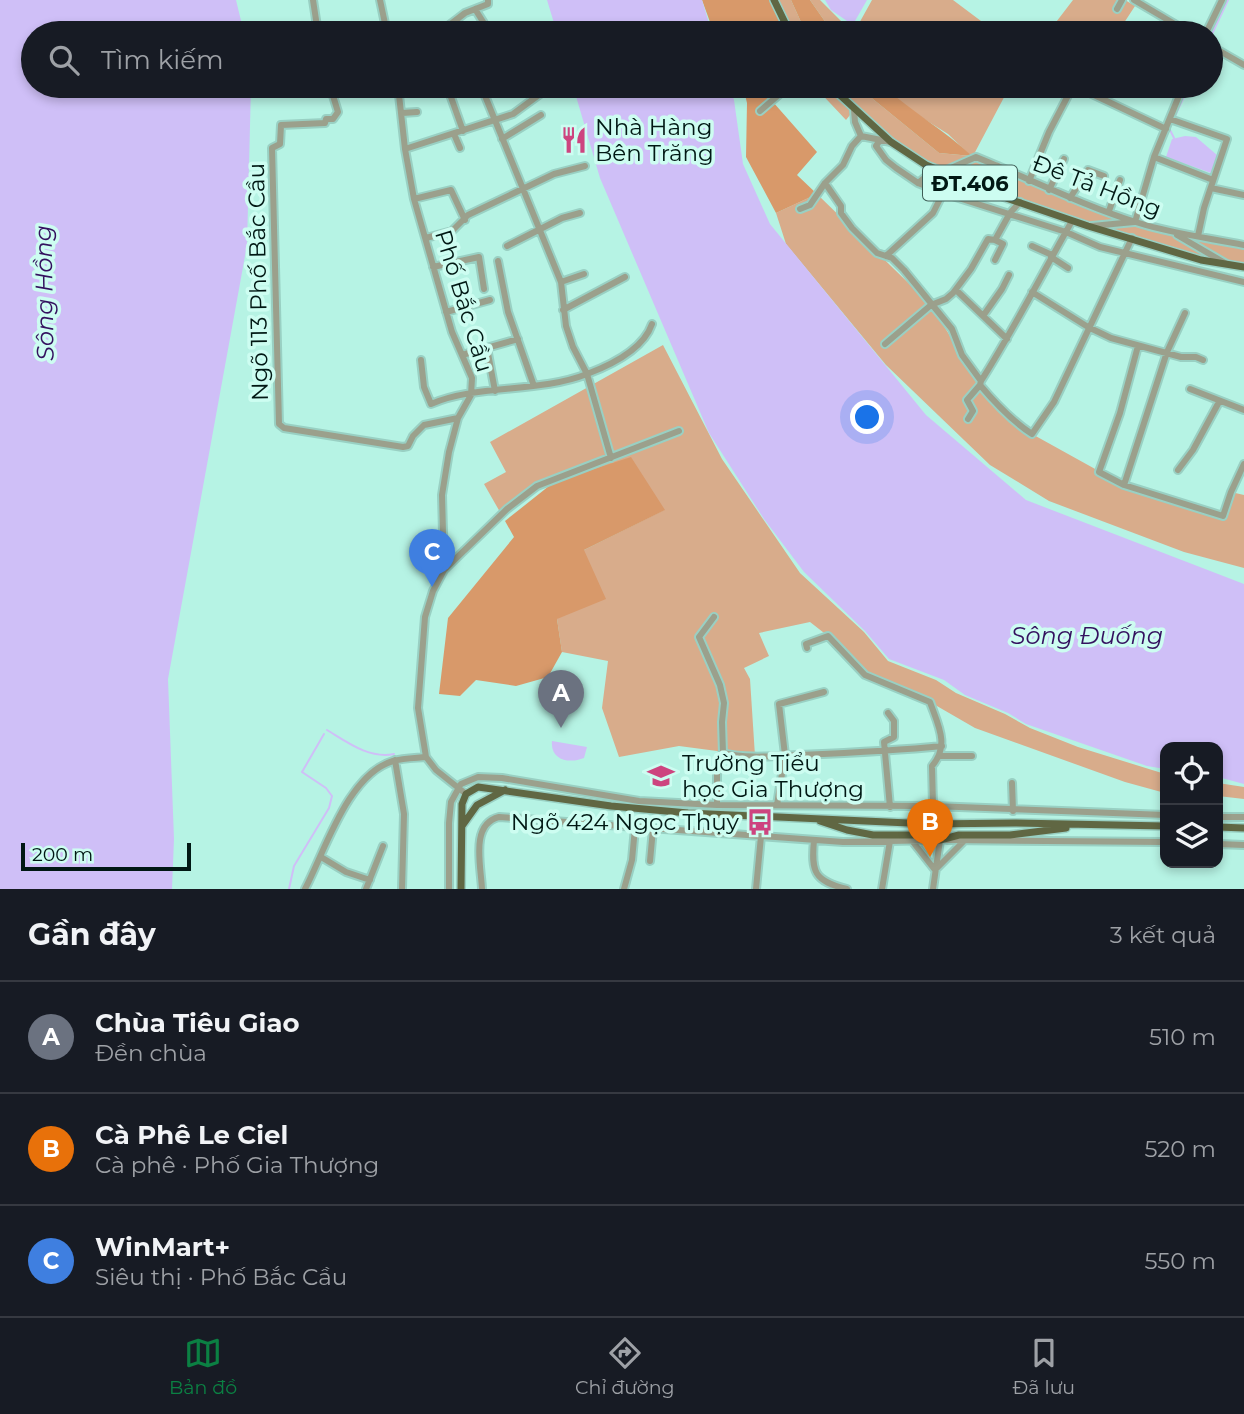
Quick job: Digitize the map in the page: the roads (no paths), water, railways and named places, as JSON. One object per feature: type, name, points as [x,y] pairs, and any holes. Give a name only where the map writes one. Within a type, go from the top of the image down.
[{"type":"main road","points":[[774,0],[784,21]]},
{"type":"main road","name":"ĐT.406","points":[[842,98],[891,142],[932,168],[1072,221],[1201,260],[1244,267]]},
{"type":"main road","points":[[461,889],[462,804],[466,794],[478,787],[649,810],[930,824],[1160,826]]},
{"type":"main road","points":[[461,826],[477,805],[506,789]]},
{"type":"main road","points":[[816,819],[847,830],[873,835],[917,835],[940,840],[958,835],[1010,835],[1087,826]]},
{"type":"main road","points":[[1223,827],[1244,828]]},
{"type":"street","points":[[313,0],[316,21]]},
{"type":"street","points":[[380,0],[384,21]]},
{"type":"street","points":[[1116,9],[1122,0]]},
{"type":"street","points":[[1134,0],[1170,21]]},
{"type":"street","points":[[1212,21],[1222,0]]},
{"type":"street","points":[[456,21],[465,13],[488,2]]},
{"type":"street","points":[[475,9],[482,21]]},
{"type":"street","points":[[1223,53],[1244,65]]},
{"type":"street","name":"Ngõ 113 Phố Bắc Cầu","points":[[334,98],[338,112],[333,119],[281,125],[280,144],[272,148],[279,424],[281,428],[402,447],[408,446],[424,425],[458,418]]},
{"type":"street","name":"Phố Bắc Cầu","points":[[400,98],[414,200],[446,312],[472,378],[471,395],[458,418],[449,452],[442,495],[444,570],[428,606],[423,634],[418,708],[426,757]]},
{"type":"street","points":[[451,98],[463,131]]},
{"type":"street","points":[[486,98],[561,282],[563,310],[573,347],[587,374],[611,458]]},
{"type":"street","points":[[405,149],[513,114],[535,98]]},
{"type":"street","points":[[760,111],[775,98]]},
{"type":"street","points":[[1029,181],[1049,132],[1067,98]]},
{"type":"street","points":[[1100,98],[1166,129]]},
{"type":"street","points":[[1088,226],[1135,222],[1154,157],[1178,98]]},
{"type":"street","points":[[854,110],[855,122],[862,136]]},
{"type":"street","points":[[402,113],[417,112]]},
{"type":"street","points":[[502,139],[541,115]]},
{"type":"street","points":[[1170,119],[1226,138],[1198,236]]},
{"type":"street","points":[[454,134],[460,148]]},
{"type":"street","points":[[862,136],[891,142]]},
{"type":"street","points":[[800,209],[810,205],[825,183],[843,165],[852,146],[862,136]]},
{"type":"street","points":[[880,140],[876,146],[886,160],[918,183],[943,193],[1066,232],[1100,247],[1244,282]]},
{"type":"street","name":"Đê Tả Hồng","points":[[942,172],[976,157],[1070,198],[1135,222],[1172,233],[1244,246]]},
{"type":"street","points":[[1154,157],[1213,180]]},
{"type":"street","points":[[1049,189],[1064,159]]},
{"type":"street","points":[[426,238],[452,231],[468,215],[554,174],[585,166]]},
{"type":"street","points":[[983,188],[998,166]]},
{"type":"street","points":[[918,183],[932,168]]},
{"type":"street","points":[[1070,198],[1088,170],[1104,176]]},
{"type":"street","points":[[1108,211],[1120,180]]},
{"type":"street","points":[[825,183],[852,228],[877,253],[892,258],[904,270],[951,329],[962,355],[980,383],[1004,412],[1032,434],[1054,402],[1132,238]]},
{"type":"street","points":[[1211,188],[1244,195]]},
{"type":"street","points":[[414,200],[452,190],[465,220]]},
{"type":"street","points":[[886,256],[933,213],[943,193]]},
{"type":"street","points":[[995,240],[1010,213],[1020,202]]},
{"type":"street","points":[[508,246],[562,218],[580,213]]},
{"type":"street","points":[[968,419],[974,411],[967,400],[1006,341],[1072,221]]},
{"type":"street","points":[[1172,233],[1228,265]]},
{"type":"street","points":[[885,344],[931,305],[946,299],[956,290],[988,239],[1003,244],[995,260]]},
{"type":"street","points":[[1032,246],[1068,268]]},
{"type":"street","points":[[433,267],[479,257],[484,289]]},
{"type":"street","points":[[498,261],[508,312],[534,386]]},
{"type":"street","points":[[561,282],[584,274]]},
{"type":"street","points":[[983,316],[1009,275]]},
{"type":"street","points":[[563,310],[625,277]]},
{"type":"street","points":[[956,290],[1006,341]]},
{"type":"street","points":[[1032,292],[1111,338],[1181,357],[1203,360]]},
{"type":"street","points":[[446,312],[490,300]]},
{"type":"street","points":[[1124,485],[1167,352],[1185,313]]},
{"type":"street","points":[[421,360],[424,387],[431,404],[445,397],[575,379],[620,359],[639,344],[650,331],[652,324]]},
{"type":"street","points":[[462,355],[518,339]]},
{"type":"street","points":[[1138,346],[1120,412],[1099,472],[1124,485],[1223,516],[1244,464]]},
{"type":"street","points":[[487,348],[495,391]]},
{"type":"street","points":[[1190,389],[1244,410]]},
{"type":"street","points":[[1178,470],[1219,402]]},
{"type":"street","points":[[444,570],[507,509],[537,486],[679,431]]},
{"type":"street","points":[[714,617],[699,637],[720,685],[724,702],[723,753],[717,760],[717,805]]},
{"type":"street","points":[[807,648],[806,644],[828,636],[864,675],[930,702],[942,746],[940,756],[932,766],[933,806],[930,824]]},
{"type":"street","points":[[777,806],[785,755],[779,704],[824,692]]},
{"type":"street","points":[[888,713],[894,721],[894,737],[884,742],[890,807]]},
{"type":"street","points":[[723,753],[736,756],[884,752],[942,746]]},
{"type":"street","points":[[940,756],[972,756]]},
{"type":"street","points":[[305,889],[348,800],[375,771],[395,760],[426,757],[436,770],[466,794]]},
{"type":"street","points":[[395,760],[404,814],[402,889]]},
{"type":"street","points":[[449,889],[449,813],[452,797],[458,787],[473,778],[497,777],[639,801],[717,805],[933,806],[1160,815]]},
{"type":"street","points":[[1012,783],[1013,811]]},
{"type":"street","points":[[1223,817],[1244,817]]},
{"type":"street","points":[[482,889],[480,834],[485,823],[495,818],[814,840],[1160,842]]},
{"type":"street","points":[[624,889],[632,860],[635,828]]},
{"type":"street","points":[[650,861],[653,829]]},
{"type":"street","points":[[756,889],[761,836]]},
{"type":"street","points":[[814,840],[812,861],[820,879],[847,889]]},
{"type":"street","points":[[933,889],[940,840]]},
{"type":"street","points":[[882,889],[890,841]]},
{"type":"street","points":[[935,870],[965,841]]},
{"type":"street","points":[[914,842],[935,870]]},
{"type":"street","points":[[1223,844],[1244,845]]},
{"type":"street","points":[[366,889],[383,846]]},
{"type":"street","points":[[321,857],[346,872],[370,880]]},
{"type":"water","name":"Sông Hồng","points":[[0,0],[236,0],[241,21],[21,21],[21,98],[251,98],[247,245],[168,679],[174,839],[172,889],[0,889]]},
{"type":"water","points":[[547,0],[702,0],[708,21],[553,21]]},
{"type":"water","points":[[825,0],[867,0],[855,21],[847,21],[831,10]]},
{"type":"water","name":"Sông Đuống","points":[[577,98],[733,98],[743,164],[770,224],[926,415],[1026,500],[1244,584],[1244,784],[1223,778],[1223,742],[1160,742],[1160,768],[1147,766],[1026,724],[1008,713],[965,695],[944,680],[889,659],[865,631],[804,572],[764,519],[709,433],[600,178]]},
{"type":"water","points":[[1196,137],[1217,155],[1211,173],[1166,157],[1172,139]]},
{"type":"water","points":[[552,741],[587,747],[584,758],[572,761],[562,759],[554,753]]},
{"type":"waterway","points":[[1218,21],[1228,0]]},
{"type":"waterway","points":[[1175,116],[1183,98]]},
{"type":"waterway","points":[[1171,124],[1169,128],[1174,138]]},
{"type":"waterway","points":[[327,730],[367,752],[394,754]]},
{"type":"waterway","points":[[289,889],[294,866],[329,808],[332,796],[326,788],[302,772],[324,734]]},
{"type":"place","name":"Nhà Hàng Bên Trăng","points":[[574,140]]},
{"type":"place","name":"WinMart+","points":[[432,587]]},
{"type":"place","name":"Chùa Tiêu Giao","points":[[561,728]]},
{"type":"place","name":"Trường Tiểu học Gia Thượng","points":[[661,776]]},
{"type":"place","name":"Ngõ 424 Ngọc Thụy","points":[[760,822]]},
{"type":"place","name":"Cà Phê Le Ciel","points":[[930,857]]}]
